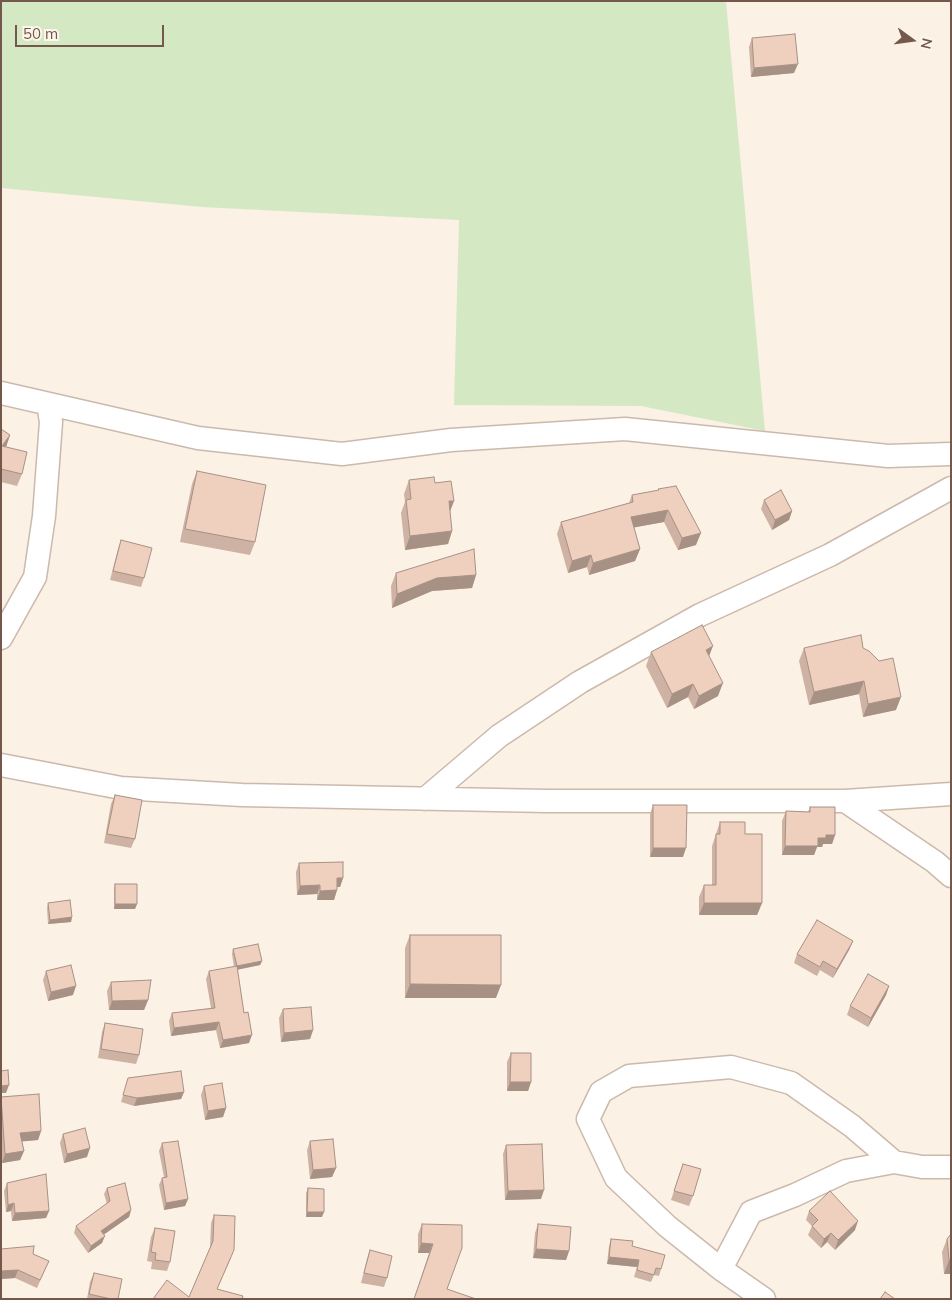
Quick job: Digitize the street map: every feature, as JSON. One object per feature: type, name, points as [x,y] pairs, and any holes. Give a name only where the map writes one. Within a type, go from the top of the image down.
[{"type":"street","points":[[1,393],[198,438],[342,454],[451,440],[625,428],[888,456],[951,454]]},
{"type":"street","points":[[1,638],[35,577],[44,516],[52,422],[48,404]]},
{"type":"street","points":[[425,799],[499,736],[580,682],[700,615],[830,554],[951,488]]},
{"type":"street","points":[[1,765],[121,788],[242,795],[576,801],[844,801],[951,794]]},
{"type":"street","points":[[844,801],[934,862],[951,876]]},
{"type":"street","points":[[764,1299],[721,1269],[667,1226],[616,1178],[588,1119],[601,1092],[629,1076],[731,1067],[791,1083],[852,1126],[894,1162]]},
{"type":"street","points":[[721,1269],[751,1212],[795,1195],[846,1171],[894,1162],[922,1167],[951,1167]]},
{"type":"green space","points":[[1,1],[726,1],[765,431],[641,406],[454,405],[459,220],[202,207],[1,188]]},
{"type":"building","points":[[795,34],[798,64],[754,68],[752,38]]},
{"type":"building","points":[[1,429],[10,435],[2,446],[27,452],[22,474],[1,469]]},
{"type":"building","points":[[197,471],[266,485],[255,542],[185,529]]},
{"type":"building","points":[[434,477],[435,483],[451,481],[454,501],[449,501],[452,531],[410,536],[406,500],[411,499],[409,480]]},
{"type":"building","points":[[676,486],[701,533],[682,538],[668,510],[631,517],[640,549],[593,563],[591,555],[572,561],[561,522],[633,502],[632,495]]},
{"type":"building","points":[[781,490],[792,511],[775,520],[764,500]]},
{"type":"building","points":[[121,540],[152,548],[144,578],[113,571]]},
{"type":"building","points":[[474,549],[476,575],[437,578],[397,594],[396,573]]},
{"type":"building","points":[[702,625],[713,646],[706,650],[723,683],[699,696],[693,684],[672,694],[651,652]]},
{"type":"building","points":[[861,635],[863,648],[879,661],[893,658],[901,697],[868,704],[864,681],[814,692],[804,648]]},
{"type":"building","points":[[115,795],[142,800],[135,839],[107,834]]},
{"type":"building","points":[[653,805],[687,805],[686,848],[653,848]]},
{"type":"building","points":[[810,807],[835,807],[835,835],[826,835],[826,838],[818,838],[818,846],[785,846],[786,811],[810,812]]},
{"type":"building","points":[[720,822],[745,822],[745,834],[762,834],[762,903],[704,903],[704,885],[716,885],[716,834],[720,834]]},
{"type":"building","points":[[343,862],[343,878],[337,878],[337,890],[320,891],[320,885],[300,886],[299,863]]},
{"type":"building","points":[[115,884],[137,884],[137,904],[115,904]]},
{"type":"building","points":[[70,900],[72,917],[50,920],[48,903]]},
{"type":"building","points":[[817,920],[853,941],[837,969],[823,961],[820,967],[797,954]]},
{"type":"building","points":[[410,935],[501,935],[501,985],[410,984]]},
{"type":"building","points":[[258,944],[262,961],[237,966],[233,949]]},
{"type":"building","points":[[71,965],[76,986],[51,992],[46,971]]},
{"type":"building","points":[[237,966],[244,1013],[248,1012],[252,1035],[223,1040],[219,1022],[174,1028],[172,1013],[215,1008],[209,971]]},
{"type":"building","points":[[868,974],[889,986],[871,1018],[850,1006]]},
{"type":"building","points":[[151,980],[148,1000],[112,1001],[111,982]]},
{"type":"building","points":[[311,1007],[313,1030],[284,1033],[283,1009]]},
{"type":"building","points":[[105,1023],[143,1029],[139,1055],[101,1049]]},
{"type":"building","points":[[511,1053],[531,1053],[531,1082],[510,1082]]},
{"type":"building","points":[[8,1070],[9,1085],[1,1086],[1,1071]]},
{"type":"building","points":[[181,1071],[184,1092],[137,1098],[123,1095],[128,1078]]},
{"type":"building","points":[[222,1083],[226,1108],[208,1111],[204,1086]]},
{"type":"building","points":[[39,1094],[41,1131],[20,1133],[24,1151],[5,1154],[1,1097]]},
{"type":"building","points":[[85,1128],[90,1148],[67,1154],[63,1134]]},
{"type":"building","points":[[333,1139],[336,1168],[313,1170],[310,1141]]},
{"type":"building","points":[[178,1141],[188,1199],[166,1203],[162,1178],[167,1177],[162,1143]]},
{"type":"building","points":[[542,1144],[544,1190],[508,1191],[506,1145]]},
{"type":"building","points":[[683,1164],[701,1169],[693,1196],[674,1191]]},
{"type":"building","points":[[46,1174],[49,1211],[15,1213],[14,1203],[8,1205],[7,1183]]},
{"type":"building","points":[[125,1183],[131,1210],[101,1231],[105,1236],[91,1246],[76,1226],[110,1201],[107,1188]]},
{"type":"building","points":[[308,1188],[324,1189],[324,1212],[307,1212]]},
{"type":"building","points":[[830,1191],[858,1221],[838,1240],[831,1233],[824,1239],[812,1226],[818,1220],[809,1211]]},
{"type":"building","points":[[214,1215],[235,1216],[234,1250],[217,1289],[243,1296],[242,1299],[153,1299],[167,1280],[189,1297],[213,1241]]},
{"type":"building","points":[[422,1224],[462,1225],[462,1248],[447,1289],[476,1299],[414,1299],[433,1244],[421,1243]]},
{"type":"building","points":[[538,1224],[571,1227],[569,1251],[536,1249]]},
{"type":"building","points":[[155,1228],[175,1231],[170,1262],[155,1260],[156,1253],[151,1252]]},
{"type":"building","points":[[951,1234],[951,1260],[949,1260],[947,1239]]},
{"type":"building","points":[[611,1239],[633,1241],[632,1246],[665,1255],[661,1269],[656,1268],[654,1275],[637,1270],[639,1260],[609,1257]]},
{"type":"building","points":[[34,1246],[33,1254],[49,1261],[40,1280],[18,1270],[1,1271],[1,1249]]},
{"type":"building","points":[[370,1250],[392,1256],[387,1278],[364,1273]]},
{"type":"building","points":[[94,1273],[122,1279],[118,1299],[89,1294]]},
{"type":"building","points":[[885,1292],[895,1299],[880,1299]]}]
